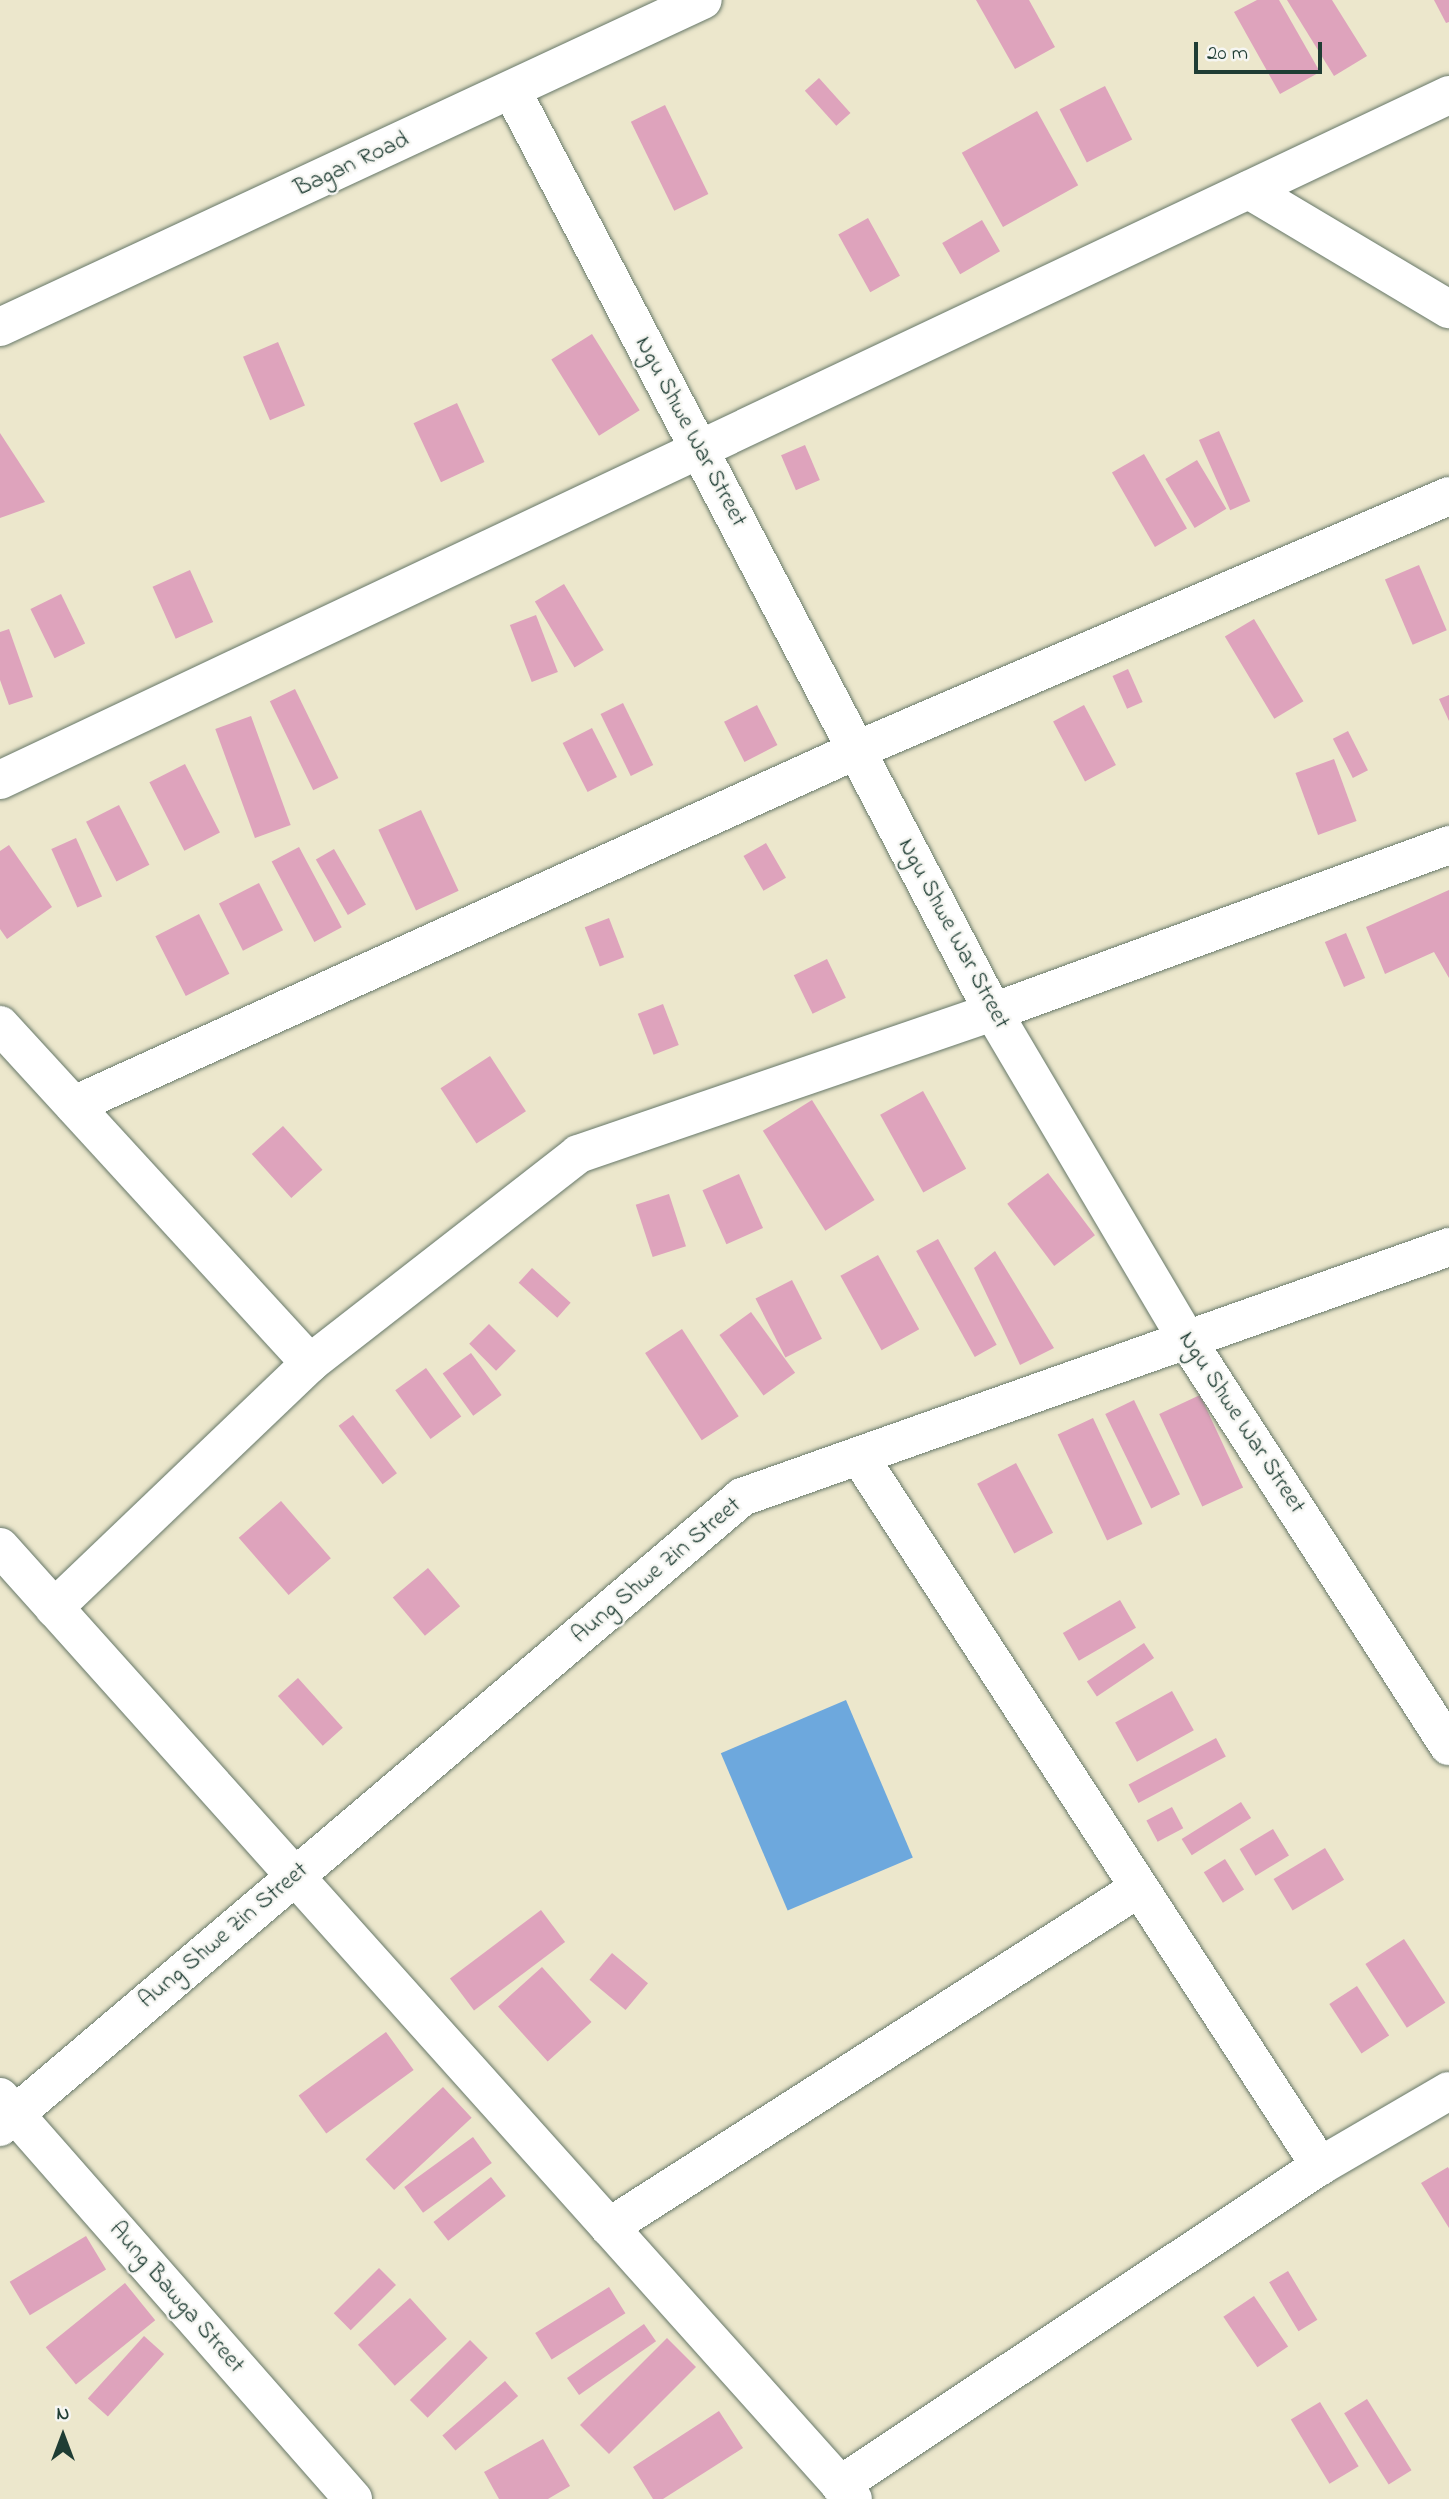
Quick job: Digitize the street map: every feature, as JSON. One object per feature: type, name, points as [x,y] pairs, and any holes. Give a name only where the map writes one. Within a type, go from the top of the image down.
[{"type":"street","name":"Bagan Road","points":[[0,327],[703,0]]},
{"type":"street","name":"Ngu Shwe War Street","points":[[512,91],[993,1012],[1187,1340],[1449,1746]]},
{"type":"street","points":[[0,780],[1449,95]]},
{"type":"street","points":[[1249,190],[1449,309]]},
{"type":"street","points":[[74,1105],[857,750],[1449,496]]},
{"type":"street","points":[[54,1608],[310,1363],[578,1154],[993,1012],[1449,845]]},
{"type":"street","points":[[0,1025],[310,1363]]},
{"type":"street","name":"Aung Shwe Zin Street","points":[[5,2113],[295,1877],[742,1497],[1449,1247]]},
{"type":"street","points":[[859,1456],[1320,2166]]},
{"type":"street","points":[[0,1547],[846,2492],[1320,2166],[1449,2091]]},
{"type":"street","points":[[609,2227],[1139,1888]]},
{"type":"street","name":"Aung Bawga Street","points":[[5,2113],[353,2499]]},
{"type":"water","points":[[846,1700],[913,1857],[788,1911],[721,1753]]},
{"type":"building","points":[[976,0],[1029,0],[1055,47],[1015,69]]},
{"type":"building","points":[[1257,0],[1279,0],[1320,72],[1280,94],[1234,12]]},
{"type":"building","points":[[1287,0],[1332,0],[1367,56],[1334,76]]},
{"type":"building","points":[[1434,0],[1449,0],[1449,22],[1446,23]]},
{"type":"building","points":[[819,78],[850,113],[836,126],[805,91]]},
{"type":"building","points":[[1105,86],[1132,139],[1087,163],[1060,109]]},
{"type":"building","points":[[665,105],[708,194],[674,211],[631,122]]},
{"type":"building","points":[[1037,111],[1078,185],[1003,227],[962,153]]},
{"type":"building","points":[[868,218],[900,276],[870,292],[838,234]]},
{"type":"building","points":[[982,220],[1000,251],[960,274],[942,243]]},
{"type":"building","points":[[592,334],[640,410],[599,436],[551,359]]},
{"type":"building","points":[[278,342],[305,406],[270,420],[243,357]]},
{"type":"building","points":[[457,403],[484,462],[441,482],[413,423]]},
{"type":"building","points":[[1219,431],[1250,501],[1230,510],[1199,440]]},
{"type":"building","points":[[0,433],[45,502],[0,518]]},
{"type":"building","points":[[805,445],[820,480],[796,490],[781,455]]},
{"type":"building","points":[[1144,454],[1187,528],[1155,547],[1112,472]]},
{"type":"building","points":[[1197,460],[1226,509],[1195,528],[1165,479]]},
{"type":"building","points":[[1419,565],[1447,630],[1413,645],[1385,579]]},
{"type":"building","points":[[190,570],[213,622],[176,639],[153,587]]},
{"type":"building","points":[[564,584],[604,650],[575,668],[535,602]]},
{"type":"building","points":[[61,594],[85,643],[55,658],[30,609]]},
{"type":"building","points":[[536,615],[558,672],[532,682],[510,625]]},
{"type":"building","points":[[1254,619],[1303,701],[1274,719],[1225,637]]},
{"type":"building","points":[[9,629],[33,697],[9,705],[0,680],[0,632]]},
{"type":"building","points":[[1128,669],[1143,702],[1127,709],[1112,676]]},
{"type":"building","points":[[295,689],[338,778],[313,790],[270,701]]},
{"type":"building","points":[[1449,695],[1449,721],[1439,699]]},
{"type":"building","points":[[623,703],[653,765],[631,776],[601,714]]},
{"type":"building","points":[[757,705],[777,745],[744,762],[724,722]]},
{"type":"building","points":[[1084,705],[1116,765],[1085,781],[1053,721]]},
{"type":"building","points":[[251,716],[291,825],[255,838],[215,729]]},
{"type":"building","points":[[592,728],[617,777],[588,792],[563,743]]},
{"type":"building","points":[[1348,731],[1368,770],[1353,778],[1333,739]]},
{"type":"building","points":[[1334,759],[1357,821],[1318,835],[1295,773]]},
{"type":"building","points":[[185,764],[220,833],[184,851],[149,782]]},
{"type":"building","points":[[119,805],[149,865],[116,881],[86,822]]},
{"type":"building","points":[[421,810],[459,891],[416,911],[378,830]]},
{"type":"building","points":[[76,838],[102,896],[77,907],[51,849]]},
{"type":"building","points":[[766,843],[786,878],[763,891],[743,856]]},
{"type":"building","points":[[9,845],[52,907],[7,939],[0,929],[0,851]]},
{"type":"building","points":[[299,847],[342,927],[314,942],[272,862]]},
{"type":"building","points":[[334,849],[366,904],[348,915],[316,859]]},
{"type":"building","points":[[259,883],[283,930],[243,951],[219,903]]},
{"type":"building","points":[[1449,890],[1449,978],[1434,952],[1385,974],[1366,927]]},
{"type":"building","points":[[199,914],[229,974],[186,996],[155,936]]},
{"type":"building","points":[[609,918],[624,957],[600,967],[585,927]]},
{"type":"building","points":[[1346,933],[1365,978],[1344,987],[1325,942]]},
{"type":"building","points":[[827,959],[846,998],[813,1014],[794,975]]},
{"type":"building","points":[[663,1004],[679,1045],[654,1055],[638,1014]]},
{"type":"building","points":[[490,1056],[526,1111],[476,1143],[441,1088]]},
{"type":"building","points":[[923,1091],[966,1169],[923,1193],[880,1115]]},
{"type":"building","points":[[812,1100],[875,1200],[825,1231],[763,1131]]},
{"type":"building","points":[[283,1126],[322,1170],[291,1198],[252,1154]]},
{"type":"building","points":[[1048,1173],[1095,1235],[1054,1266],[1007,1204]]},
{"type":"building","points":[[739,1174],[763,1228],[726,1244],[702,1190]]},
{"type":"building","points":[[669,1194],[686,1246],[653,1257],[636,1205]]},
{"type":"building","points":[[938,1239],[997,1345],[975,1357],[916,1251]]},
{"type":"building","points":[[995,1251],[1054,1348],[1020,1365],[974,1268]]},
{"type":"building","points":[[878,1255],[919,1329],[882,1350],[840,1276]]},
{"type":"building","points":[[532,1268],[571,1303],[557,1318],[519,1283]]},
{"type":"building","points":[[792,1280],[822,1339],[785,1357],[755,1299]]},
{"type":"building","points":[[751,1312],[795,1373],[764,1396],[719,1335]]},
{"type":"building","points":[[489,1324],[516,1351],[496,1371],[469,1344]]},
{"type":"building","points":[[682,1329],[739,1416],[702,1440],[645,1353]]},
{"type":"building","points":[[471,1353],[502,1395],[473,1416],[443,1374]]},
{"type":"building","points":[[426,1368],[461,1417],[431,1439],[395,1390]]},
{"type":"building","points":[[1200,1395],[1243,1487],[1202,1506],[1159,1414]]},
{"type":"building","points":[[1134,1400],[1180,1494],[1151,1508],[1105,1414]]},
{"type":"building","points":[[353,1415],[397,1473],[383,1484],[339,1426]]},
{"type":"building","points":[[1093,1418],[1142,1524],[1107,1541],[1058,1434]]},
{"type":"building","points":[[1016,1463],[1053,1533],[1014,1553],[977,1484]]},
{"type":"building","points":[[281,1501],[331,1558],[289,1595],[239,1538]]},
{"type":"building","points":[[428,1568],[460,1606],[425,1636],[393,1598]]},
{"type":"building","points":[[1120,1600],[1136,1628],[1079,1661],[1063,1633]]},
{"type":"building","points":[[1144,1643],[1154,1658],[1097,1697],[1087,1682]]},
{"type":"building","points":[[298,1678],[343,1728],[323,1746],[278,1696]]},
{"type":"building","points":[[1172,1691],[1194,1730],[1137,1762],[1115,1723]]},
{"type":"building","points":[[1216,1738],[1226,1757],[1138,1803],[1129,1784]]},
{"type":"building","points":[[1241,1802],[1251,1818],[1192,1855],[1182,1839]]},
{"type":"building","points":[[1172,1807],[1183,1828],[1158,1842],[1146,1821]]},
{"type":"building","points":[[1273,1829],[1289,1856],[1256,1876],[1240,1849]]},
{"type":"building","points":[[1325,1848],[1344,1880],[1293,1911],[1274,1879]]},
{"type":"building","points":[[1225,1859],[1244,1890],[1223,1903],[1204,1872]]},
{"type":"building","points":[[541,1910],[565,1942],[474,2011],[450,1979]]},
{"type":"building","points":[[1404,1939],[1445,2003],[1407,2028],[1365,1964]]},
{"type":"building","points":[[612,1953],[648,1983],[626,2010],[590,1980]]},
{"type":"building","points":[[542,1967],[592,2022],[548,2061],[498,2006]]},
{"type":"building","points":[[1357,1986],[1389,2035],[1361,2053],[1329,2004]]},
{"type":"building","points":[[386,2032],[414,2070],[326,2134],[299,2095]]},
{"type":"building","points":[[443,2087],[472,2118],[394,2190],[365,2159]]},
{"type":"building","points":[[473,2137],[492,2163],[423,2213],[404,2187]]},
{"type":"building","points":[[1448,2167],[1449,2169],[1449,2228],[1421,2183]]},
{"type":"building","points":[[491,2177],[506,2196],[448,2241],[433,2222]]},
{"type":"building","points":[[86,2236],[106,2269],[30,2315],[10,2282]]},
{"type":"building","points":[[379,2268],[396,2285],[351,2330],[334,2313]]},
{"type":"building","points":[[1288,2271],[1317,2320],[1298,2331],[1269,2282]]},
{"type":"building","points":[[125,2283],[155,2320],[76,2384],[46,2347]]},
{"type":"building","points":[[609,2287],[625,2313],[552,2359],[535,2333]]},
{"type":"building","points":[[1254,2296],[1288,2347],[1257,2367],[1223,2317]]},
{"type":"building","points":[[410,2298],[447,2339],[395,2386],[358,2345]]},
{"type":"building","points":[[644,2324],[656,2341],[579,2395],[567,2378]]},
{"type":"building","points":[[144,2336],[164,2354],[108,2416],[88,2398]]},
{"type":"building","points":[[667,2338],[696,2367],[609,2454],[580,2425]]},
{"type":"building","points":[[470,2340],[488,2358],[428,2418],[410,2400]]},
{"type":"building","points":[[505,2381],[518,2396],[455,2451],[442,2435]]},
{"type":"building","points":[[1367,2399],[1412,2470],[1389,2485],[1344,2413]]},
{"type":"building","points":[[1320,2402],[1359,2466],[1329,2484],[1291,2420]]},
{"type":"building","points":[[719,2411],[743,2448],[663,2499],[653,2499],[633,2467]]},
{"type":"building","points":[[543,2439],[570,2486],[548,2499],[499,2499],[484,2472]]}]
